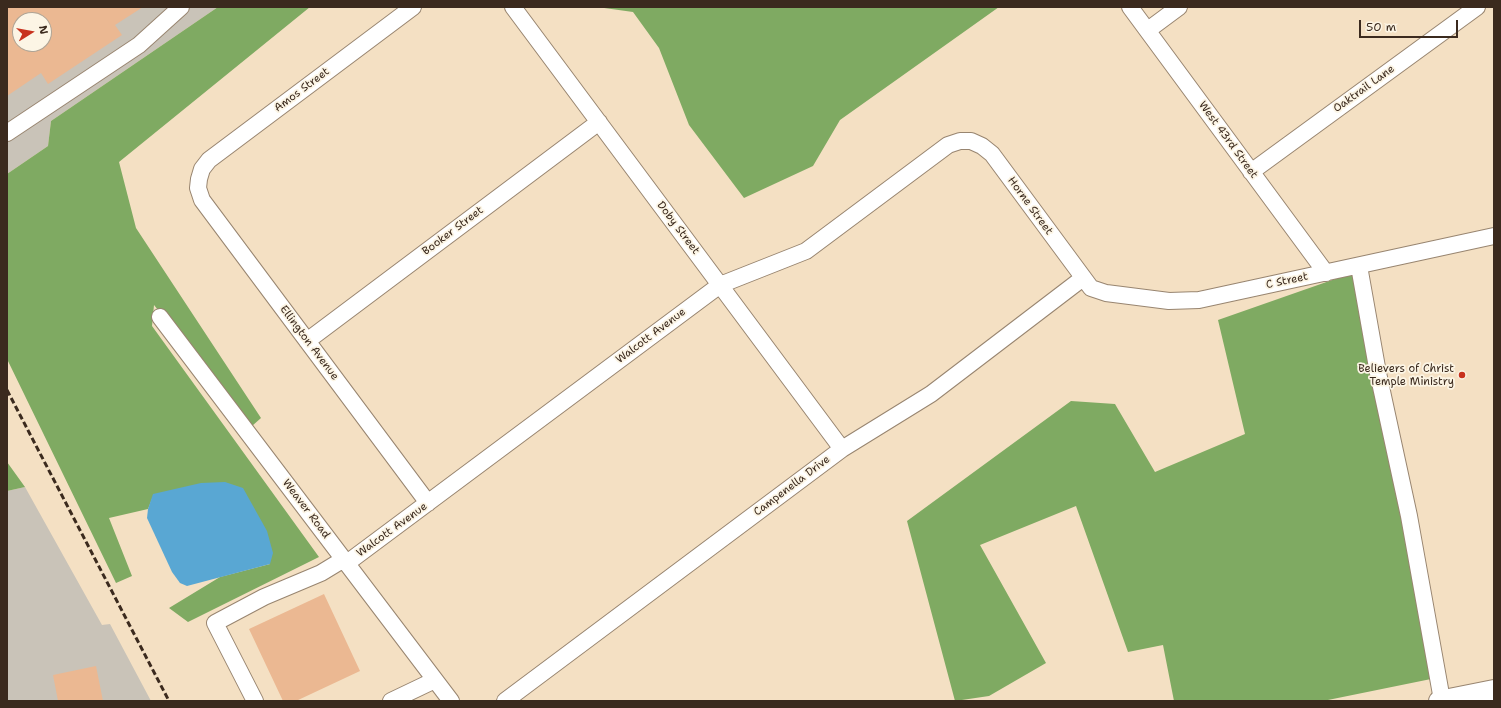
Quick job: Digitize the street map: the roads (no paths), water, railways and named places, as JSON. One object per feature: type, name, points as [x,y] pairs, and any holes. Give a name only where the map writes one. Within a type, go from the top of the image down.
[{"type":"main road","points":[[1441,701],[1494,690]]},
{"type":"street","points":[[7,133],[139,45],[181,7]]},
{"type":"street","name":"Amos Street","points":[[199,179],[202,169],[209,160],[413,7]]},
{"type":"street","name":"Doby Street","points":[[513,7],[842,449]]},
{"type":"street","name":"West 43rd Street","points":[[1130,7],[1326,273]]},
{"type":"street","points":[[1148,30],[1179,7]]},
{"type":"street","name":"Oaktrail Lane","points":[[1251,172],[1476,7]]},
{"type":"street","name":"Booker Street","points":[[307,341],[599,122]]},
{"type":"street","name":"Walcott Avenue","points":[[255,701],[214,623],[264,596],[321,573],[345,561],[428,503],[720,285],[806,251],[948,145],[960,141],[972,141]]},
{"type":"street","name":"Horne Street","points":[[972,141],[982,146],[992,154],[1083,278]]},
{"type":"street","name":"Ellington Avenue","points":[[199,179],[198,188],[202,200],[428,503]]},
{"type":"street","name":"C Street","points":[[1083,278],[1091,288],[1106,294],[1168,301],[1199,300],[1494,236]]},
{"type":"street","points":[[1359,266],[1378,374],[1410,524],[1441,701]]},
{"type":"street","name":"Campenella Drive","points":[[505,701],[842,449],[930,394],[1083,278]]},
{"type":"street","name":"Weaver Road","points":[[160,317],[450,701]]},
{"type":"street","points":[[391,701],[435,680]]},
{"type":"water","points":[[225,482],[243,488],[267,531],[273,553],[270,564],[187,586],[180,583],[172,572],[147,518],[148,509],[153,494],[201,483]]},
{"type":"railway","points":[[7,390],[169,701]]},
{"type":"place","name":"Believers of Christ Temple Ministry","points":[[1462,375]]}]
